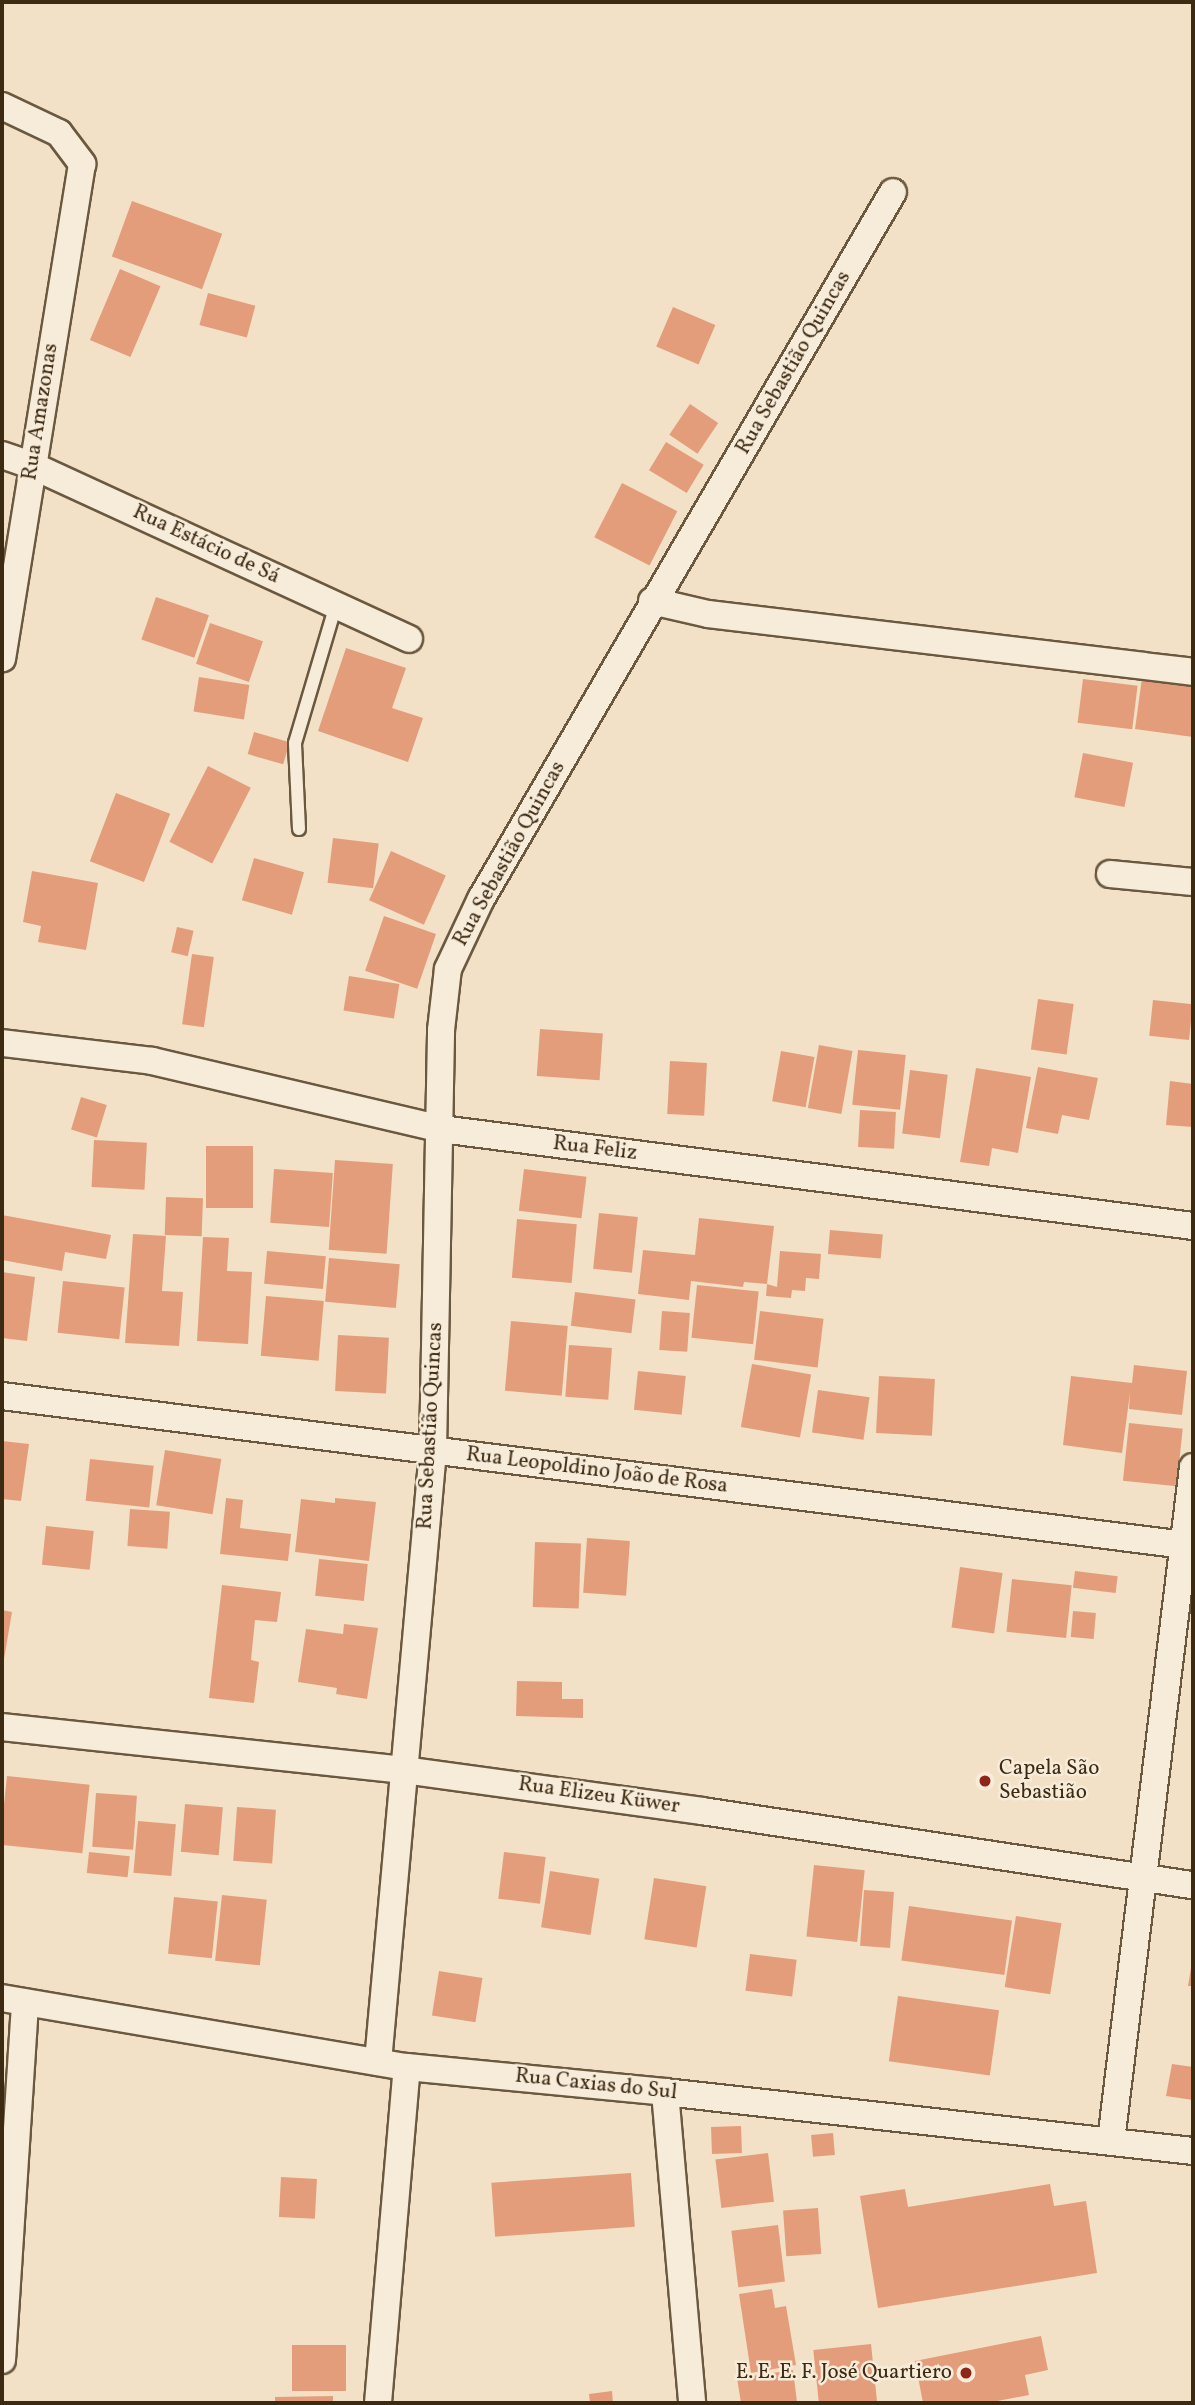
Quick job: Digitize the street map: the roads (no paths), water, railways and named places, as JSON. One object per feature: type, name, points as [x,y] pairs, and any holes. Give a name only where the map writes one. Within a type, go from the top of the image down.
[{"type":"street","name":"Rua Amazonas","points":[[2,106],[59,133],[82,164],[31,465],[2,659]]},
{"type":"street","name":"Rua Sebastião Quincas","points":[[378,2062],[433,1451],[442,1129],[441,1030],[448,969],[481,899],[652,601],[893,192]]},
{"type":"street","name":"Rua Estácio de Sá","points":[[2,455],[31,465],[409,639]]},
{"type":"street","points":[[652,601],[708,614],[1193,672]]},
{"type":"street","points":[[1110,874],[1193,882]]},
{"type":"street","name":"Rua Feliz","points":[[2,1043],[152,1061],[442,1129],[1193,1226]]},
{"type":"street","name":"Rua Leopoldino João de Rosa","points":[[2,1396],[1189,1546]]},
{"type":"street","points":[[1111,2141],[1189,1546],[1193,1467]]},
{"type":"street","name":"Rua Elizeu Küwer","points":[[2,1727],[403,1770],[702,1811],[1193,1885]]},
{"type":"street","points":[[2,2360],[14,2001]]},
{"type":"street","name":"Rua Caxias do Sul","points":[[14,2001],[407,2067],[665,2092],[1193,2151]]},
{"type":"street","points":[[378,2403],[407,2067]]},
{"type":"street","points":[[665,2092],[692,2403]]},
{"type":"lane","points":[[299,829],[295,743],[337,605]]},
{"type":"place","name":"Capela São Sebastião","points":[[985,1781]]},
{"type":"place","name":"E. E. E. F. José Quartiero","points":[[966,2373]]}]
